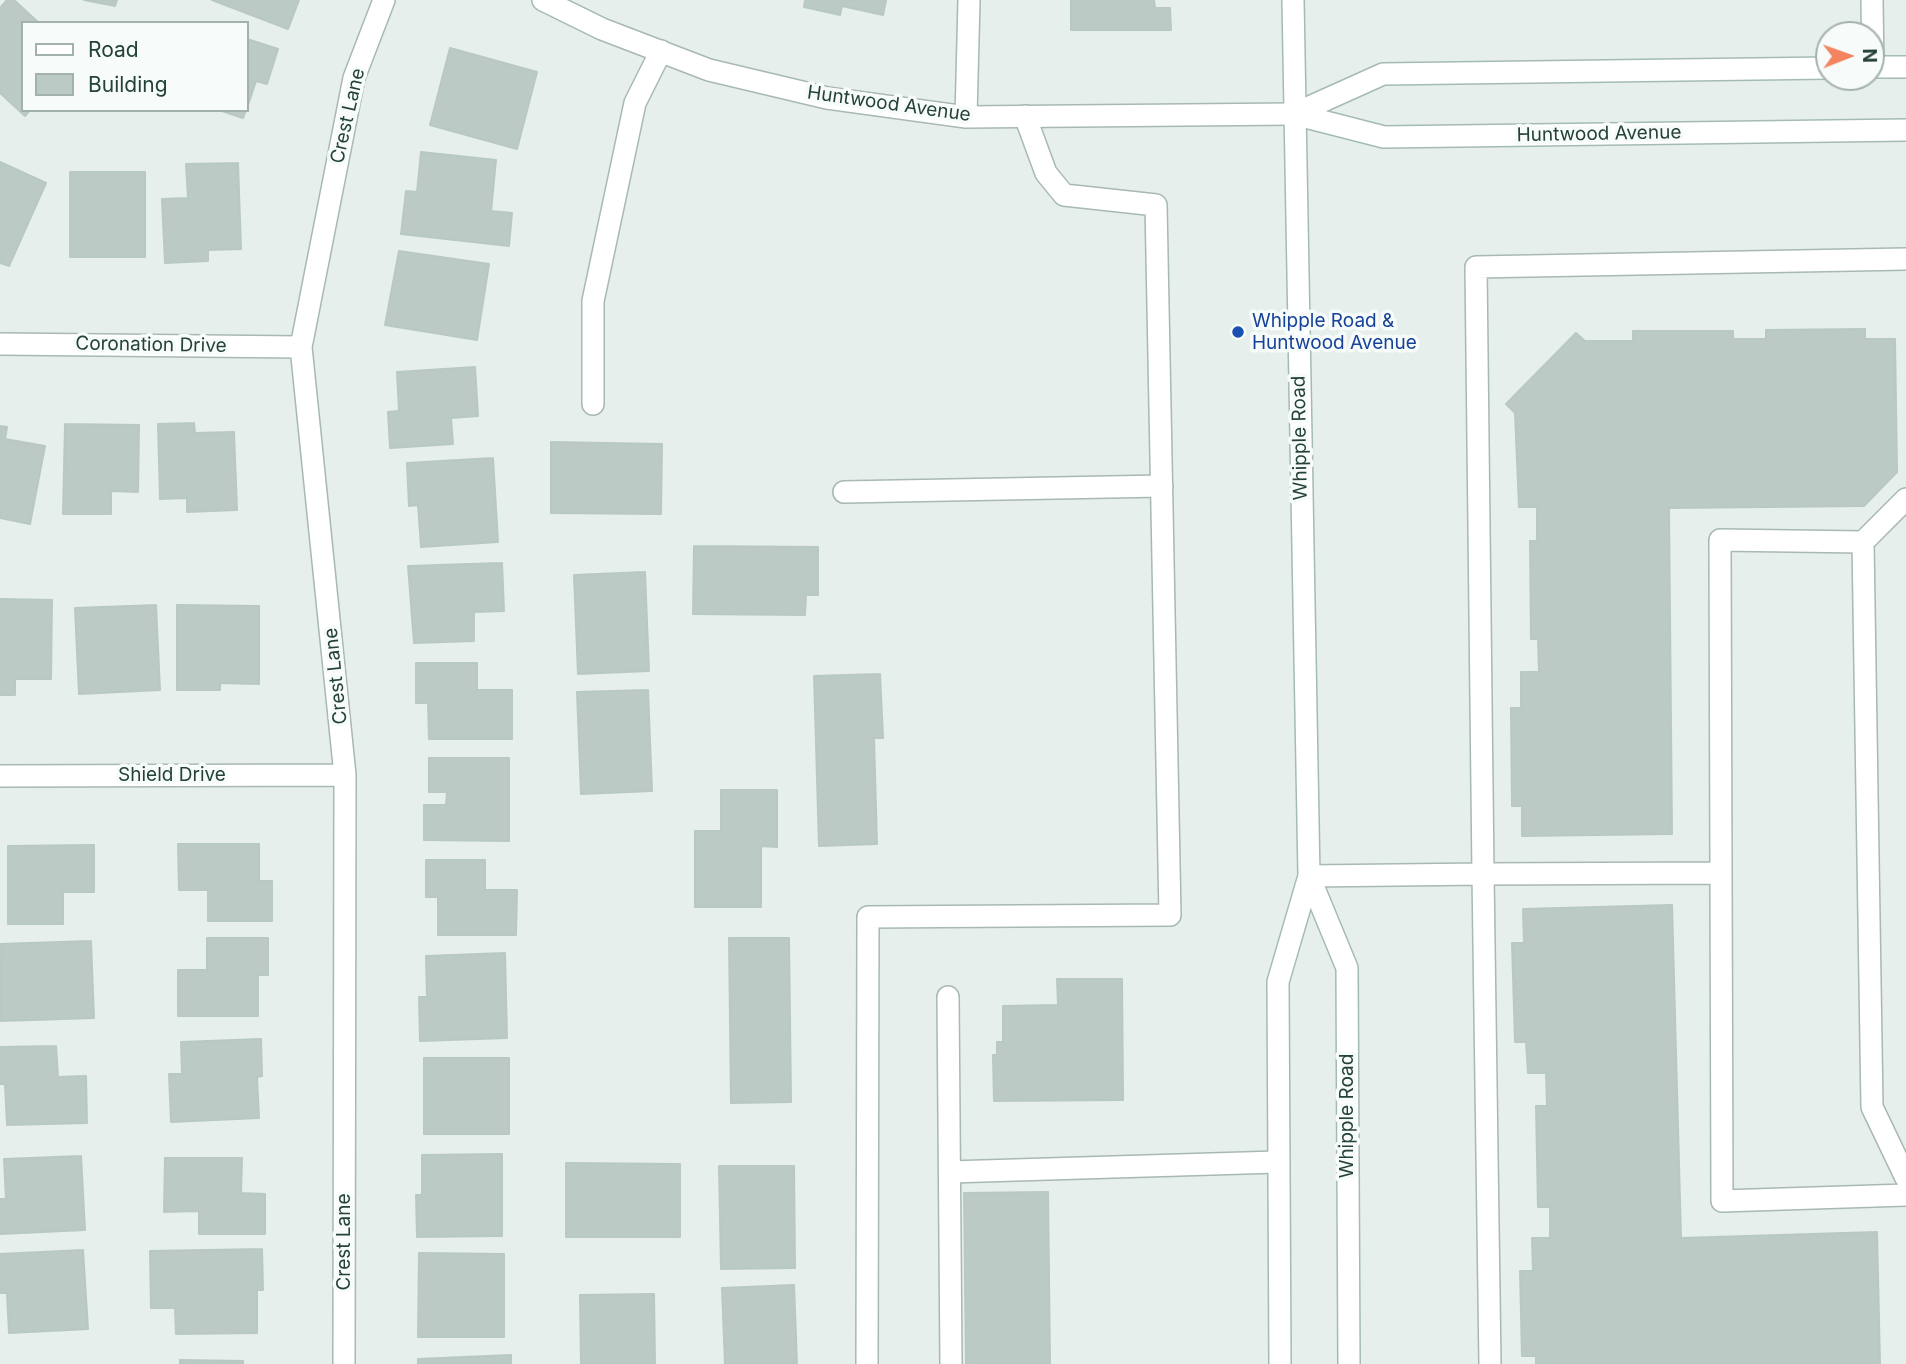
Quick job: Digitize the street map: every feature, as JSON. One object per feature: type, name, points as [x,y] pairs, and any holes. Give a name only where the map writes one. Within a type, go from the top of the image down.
[{"type":"street","name":"Crest Lane","points":[[344,1364],[345,775],[301,347],[354,78],[384,0]]},
{"type":"street","name":"Huntwood Avenue","points":[[543,0],[602,29],[709,70],[827,98],[966,117],[1294,114],[1384,137],[1906,130]]},
{"type":"street","points":[[966,117],[969,0]]},
{"type":"street","name":"Whipple Road","points":[[1280,1364],[1278,982],[1309,876],[1293,0]]},
{"type":"street","points":[[1872,0],[1872,21]]},
{"type":"street","points":[[593,404],[593,301],[635,103],[661,51]]},
{"type":"street","points":[[1885,67],[1906,67]]},
{"type":"street","name":"Huntwood Avenue","points":[[1294,114],[1383,74],[1815,68]]},
{"type":"street","points":[[867,1364],[868,917],[1170,915],[1156,205],[1064,195],[1046,173],[1025,116]]},
{"type":"street","points":[[1490,1364],[1476,267],[1906,259]]},
{"type":"street","name":"Coronation Drive","points":[[0,344],[301,347]]},
{"type":"street","points":[[844,492],[1162,486]]},
{"type":"street","points":[[1906,499],[1863,542],[1720,540],[1722,1201],[1906,1195]]},
{"type":"street","points":[[1863,542],[1872,1107],[1906,1178]]},
{"type":"street","name":"Shield Drive","points":[[0,776],[345,775]]},
{"type":"street","points":[[1309,876],[1721,873]]},
{"type":"street","name":"Whipple Road","points":[[1309,876],[1347,968],[1349,1364]]},
{"type":"street","points":[[948,997],[951,1364]]},
{"type":"street","points":[[950,1172],[1278,1163]]},
{"type":"building","points":[[7,0],[14,0],[37,21],[21,21],[21,112],[28,112],[25,116],[0,93],[0,8]]},
{"type":"building","points":[[84,0],[117,0],[115,6]]},
{"type":"building","points":[[212,0],[299,0],[288,29]]},
{"type":"building","points":[[805,0],[886,0],[883,15],[842,6],[840,15],[804,7]]},
{"type":"building","points":[[1071,0],[1154,0],[1155,8],[1170,8],[1171,30],[1071,30]]},
{"type":"building","points":[[248,39],[278,49],[267,84],[256,81],[248,105]]},
{"type":"building","points":[[450,48],[537,72],[517,149],[430,125]]},
{"type":"building","points":[[225,112],[245,112],[243,118]]},
{"type":"building","points":[[421,152],[496,160],[491,211],[512,213],[509,246],[401,234],[406,191],[417,192]]},
{"type":"building","points":[[0,162],[46,183],[9,266],[0,263]]},
{"type":"building","points":[[238,163],[241,249],[208,250],[208,261],[165,263],[162,199],[188,198],[186,164]]},
{"type":"building","points":[[70,172],[145,172],[145,257],[70,257]]},
{"type":"building","points":[[399,251],[489,264],[477,340],[385,325]]},
{"type":"building","points":[[1865,329],[1865,339],[1895,339],[1897,472],[1864,506],[1669,508],[1672,834],[1522,836],[1522,806],[1512,806],[1511,708],[1521,708],[1521,672],[1539,672],[1538,639],[1531,639],[1530,541],[1537,541],[1537,507],[1519,507],[1515,413],[1506,404],[1576,333],[1585,341],[1633,341],[1633,331],[1733,331],[1733,339],[1766,339],[1766,330]]},
{"type":"building","points":[[475,367],[478,416],[451,418],[453,444],[390,448],[388,412],[399,411],[397,372]]},
{"type":"building","points":[[194,423],[195,433],[234,432],[237,510],[187,512],[187,498],[160,499],[158,424]]},
{"type":"building","points":[[65,424],[139,425],[138,492],[111,491],[111,514],[63,514]]},
{"type":"building","points":[[0,426],[7,427],[5,439],[45,446],[30,524],[0,518]]},
{"type":"building","points":[[551,442],[662,444],[661,514],[551,513]]},
{"type":"building","points":[[493,458],[498,542],[421,547],[418,505],[409,506],[407,463]]},
{"type":"building","points":[[694,546],[818,547],[818,595],[806,595],[805,615],[693,614]]},
{"type":"building","points":[[502,563],[504,611],[474,612],[474,641],[414,643],[408,566]]},
{"type":"building","points":[[645,572],[649,671],[578,674],[574,575]]},
{"type":"building","points":[[0,599],[52,600],[51,679],[15,679],[15,695],[0,695]]},
{"type":"building","points":[[156,605],[160,690],[79,694],[75,608]]},
{"type":"building","points":[[177,605],[259,606],[259,684],[220,683],[220,690],[177,690]]},
{"type":"building","points":[[416,663],[477,663],[477,690],[512,690],[512,739],[429,739],[428,703],[416,703]]},
{"type":"building","points":[[880,674],[883,738],[874,738],[877,844],[819,846],[814,676]]},
{"type":"building","points":[[648,690],[652,791],[581,794],[577,692]]},
{"type":"building","points":[[429,758],[509,758],[509,841],[424,840],[424,805],[446,805],[447,792],[429,792]]},
{"type":"building","points":[[721,790],[777,790],[777,847],[761,846],[761,907],[695,907],[695,831],[721,831]]},
{"type":"building","points":[[178,844],[259,844],[259,881],[272,881],[272,921],[208,921],[208,890],[179,890]]},
{"type":"building","points":[[94,845],[94,892],[63,892],[63,924],[8,924],[8,846]]},
{"type":"building","points":[[426,860],[485,860],[485,890],[517,890],[516,935],[438,935],[438,897],[426,897]]},
{"type":"building","points":[[1672,905],[1681,1238],[1877,1232],[1880,1364],[1536,1364],[1536,1356],[1522,1356],[1520,1271],[1533,1271],[1532,1238],[1550,1238],[1550,1207],[1538,1207],[1536,1106],[1547,1106],[1546,1073],[1528,1073],[1526,1042],[1515,1042],[1512,943],[1524,943],[1523,909]]},
{"type":"building","points":[[207,938],[268,938],[268,975],[258,975],[258,1016],[178,1016],[178,970],[207,970]]},
{"type":"building","points":[[729,938],[789,938],[791,1102],[731,1103]]},
{"type":"building","points":[[91,941],[94,1018],[1,1021],[0,944]]},
{"type":"building","points":[[505,953],[507,1038],[420,1041],[419,997],[427,997],[426,956]]},
{"type":"building","points":[[1057,979],[1122,979],[1123,1100],[994,1101],[993,1055],[997,1055],[997,1042],[1003,1042],[1003,1006],[1058,1005]]},
{"type":"building","points":[[261,1039],[262,1076],[257,1077],[259,1118],[171,1122],[169,1074],[182,1074],[181,1042]]},
{"type":"building","points":[[56,1046],[58,1077],[86,1076],[87,1123],[7,1125],[5,1084],[0,1084],[0,1047]]},
{"type":"building","points":[[424,1058],[509,1058],[509,1134],[424,1134]]},
{"type":"building","points":[[502,1154],[502,1236],[417,1237],[416,1195],[422,1195],[422,1155]]},
{"type":"building","points":[[81,1156],[85,1230],[0,1234],[0,1199],[6,1199],[4,1159]]},
{"type":"building","points":[[165,1158],[242,1158],[241,1193],[265,1194],[265,1234],[199,1234],[199,1211],[164,1212]]},
{"type":"building","points":[[566,1163],[680,1164],[680,1237],[566,1237]]},
{"type":"building","points":[[719,1166],[794,1166],[795,1268],[721,1269]]},
{"type":"building","points":[[1048,1192],[1050,1364],[966,1364],[964,1193]]},
{"type":"building","points":[[262,1249],[263,1290],[257,1290],[257,1333],[176,1334],[175,1308],[151,1308],[150,1251]]},
{"type":"building","points":[[83,1250],[88,1329],[9,1333],[7,1293],[0,1293],[0,1254]]},
{"type":"building","points":[[419,1253],[504,1254],[504,1337],[418,1337]]},
{"type":"building","points":[[794,1285],[797,1364],[725,1364],[722,1288]]},
{"type":"building","points":[[654,1294],[655,1364],[581,1364],[580,1295]]},
{"type":"building","points":[[511,1355],[511,1364],[418,1364],[418,1359]]},
{"type":"building","points":[[180,1360],[243,1361],[243,1364],[180,1364]]},
{"type":"place","name":"Whipple Road & Huntwood Avenue","points":[[1238,332]]}]
